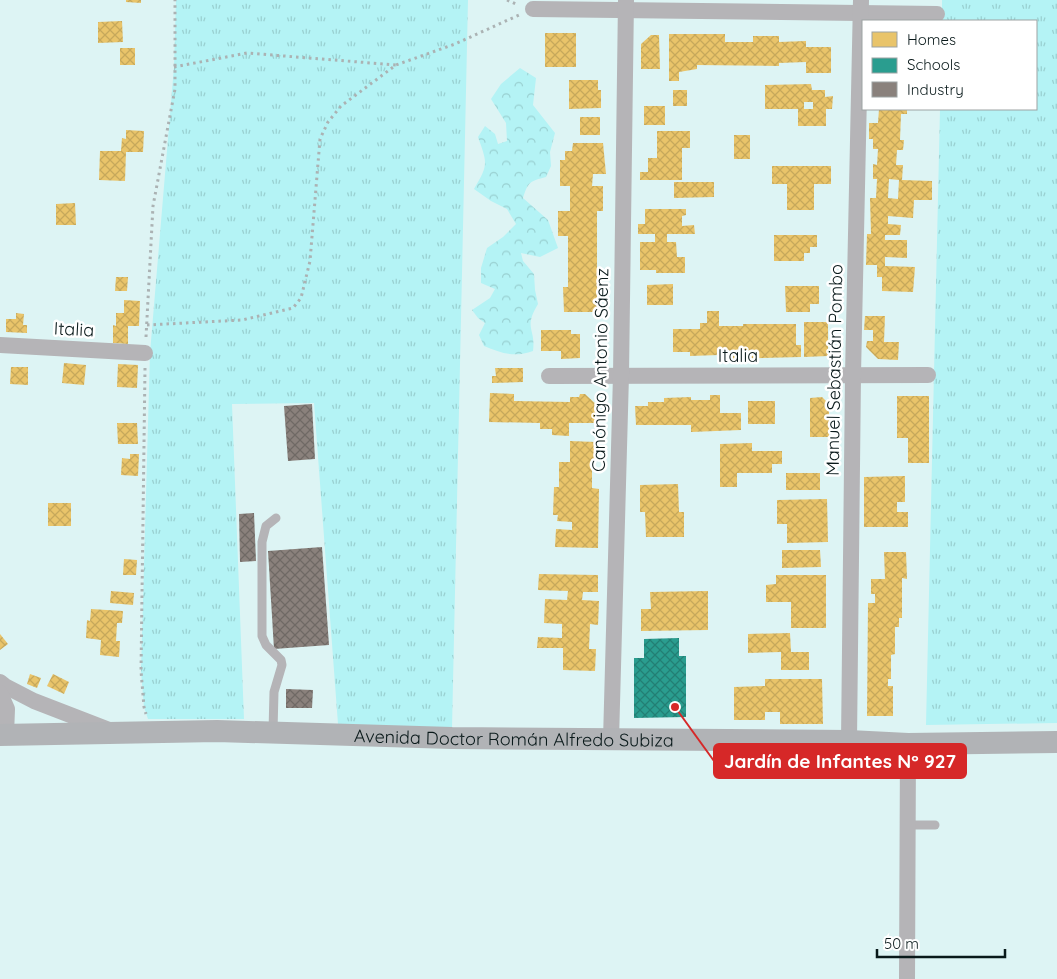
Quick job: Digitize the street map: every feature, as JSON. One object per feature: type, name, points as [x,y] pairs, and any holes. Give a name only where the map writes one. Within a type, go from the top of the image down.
[{"type":"main road","name":"Avenida Doctor Román Alfredo Subiza","points":[[3,735],[210,731],[452,738],[849,741],[908,744],[1057,742]]},
{"type":"street","points":[[533,9],[626,5],[861,7],[937,14]]},
{"type":"street","name":"Canónigo Antonio Sáenz","points":[[611,740],[621,375],[626,5]]},
{"type":"street","name":"Manuel Sebastián Pombo","points":[[849,741],[853,375],[861,7]]},
{"type":"street","name":"Italia","points":[[0,346],[145,353]]},
{"type":"street","name":"Italia","points":[[549,376],[928,375]]},
{"type":"street","points":[[0,682],[4,686],[34,701],[116,733]]},
{"type":"street","points":[[0,693],[7,709],[3,735]]},
{"type":"street","points":[[907,979],[908,744]]},
{"type":"lane","points":[[273,732],[274,692],[282,665],[281,660],[266,646],[262,636],[262,542],[266,526],[276,518]]},
{"type":"lane","points":[[907,825],[935,825]]},
{"type":"path","points":[[147,325],[242,320],[293,308],[301,298],[310,261],[320,139],[328,122],[341,106],[396,65],[455,44],[533,9]]},
{"type":"path","points":[[174,67],[247,53],[396,65]]},
{"type":"green space","points":[[176,0],[468,0],[452,729],[338,724],[314,403],[232,404],[244,719],[148,719],[144,707],[141,671],[150,353],[174,67]]},
{"type":"green space","points":[[942,0],[1057,0],[1057,723],[926,725],[940,110],[1037,110],[1037,20],[942,20]]},
{"type":"green space","points":[[520,68],[536,78],[533,105],[555,133],[550,152],[551,166],[546,177],[530,183],[523,198],[548,220],[558,248],[540,257],[521,253],[523,261],[534,274],[538,304],[531,319],[533,351],[514,354],[502,353],[484,346],[479,335],[485,323],[472,310],[490,298],[495,289],[481,283],[481,268],[487,248],[503,237],[516,224],[507,209],[474,189],[482,174],[485,163],[478,137],[485,126],[495,134],[498,144],[507,141],[506,123],[491,99],[501,84]]},
{"type":"building: Homes","points":[[126,0],[141,0],[141,3],[126,2]]},
{"type":"building: Homes","points":[[122,21],[123,42],[98,43],[98,22]]},
{"type":"building: Homes","points":[[545,33],[576,33],[576,67],[545,67]]},
{"type":"building: Homes","points":[[669,34],[725,34],[725,42],[753,42],[753,36],[779,36],[779,42],[806,41],[806,47],[831,47],[831,73],[806,73],[806,62],[779,63],[779,66],[697,65],[697,69],[679,72],[679,81],[669,81]]},
{"type":"building: Homes","points":[[651,35],[659,35],[660,69],[641,69],[641,44]]},
{"type":"building: Homes","points":[[120,48],[135,48],[135,65],[120,65]]},
{"type":"building: Homes","points":[[569,80],[598,80],[598,90],[601,90],[601,108],[569,109]]},
{"type":"building: Homes","points":[[811,84],[812,90],[825,90],[825,97],[833,96],[832,109],[826,109],[826,126],[798,126],[798,109],[765,109],[765,85]],"holes":[[[804,102],[813,102],[813,109],[804,109]]]},
{"type":"building: Homes","points":[[673,90],[687,90],[687,106],[673,106]]},
{"type":"building: Homes","points":[[644,106],[665,106],[665,125],[644,125]]},
{"type":"building: Homes","points":[[879,110],[907,110],[907,114],[901,114],[900,140],[904,140],[903,150],[897,150],[896,165],[903,165],[902,180],[932,181],[932,200],[914,200],[913,218],[888,216],[888,224],[901,225],[900,235],[885,235],[885,240],[907,240],[907,258],[885,257],[885,266],[915,267],[913,292],[882,291],[882,277],[877,277],[877,265],[866,265],[867,234],[871,234],[870,198],[876,198],[877,179],[873,179],[873,164],[877,165],[878,149],[873,149],[873,139],[869,139],[869,123],[878,123]],"holes":[[[889,179],[899,180],[898,199],[888,198]]]},
{"type":"building: Homes","points":[[580,117],[600,117],[600,135],[580,135]]},
{"type":"building: Homes","points":[[126,130],[144,131],[143,152],[126,152],[125,181],[99,180],[100,151],[121,151],[122,138],[126,139]]},
{"type":"building: Homes","points":[[657,131],[690,131],[690,148],[682,148],[682,180],[640,180],[640,172],[648,172],[648,158],[657,158]]},
{"type":"building: Homes","points":[[734,135],[750,135],[750,159],[734,159]]},
{"type":"building: Homes","points":[[573,143],[603,143],[606,174],[593,174],[592,186],[603,186],[603,211],[597,211],[597,312],[564,312],[563,287],[568,287],[568,236],[558,236],[558,211],[570,211],[570,186],[560,186],[560,160],[565,160],[565,151],[572,151]]},
{"type":"building: Homes","points":[[772,166],[831,166],[831,184],[814,184],[814,210],[787,210],[787,184],[772,184]]},
{"type":"building: Homes","points":[[674,182],[714,182],[714,197],[674,198]]},
{"type":"building: Homes","points":[[75,203],[76,225],[56,225],[56,204]]},
{"type":"building: Homes","points":[[645,209],[686,209],[686,215],[682,216],[682,226],[694,225],[695,234],[667,234],[667,242],[676,242],[677,257],[685,257],[685,273],[656,273],[656,270],[640,270],[640,242],[655,242],[655,234],[638,234],[638,224],[645,224]]},
{"type":"building: Homes","points":[[774,235],[817,235],[817,247],[810,247],[810,253],[804,253],[804,261],[774,261]]},
{"type":"building: Homes","points":[[116,277],[128,277],[127,291],[115,291]]},
{"type":"building: Homes","points":[[673,284],[673,305],[647,305],[647,285]]},
{"type":"building: Homes","points":[[785,286],[819,286],[819,304],[810,304],[810,312],[786,312]]},
{"type":"building: Homes","points":[[124,300],[140,301],[139,326],[128,326],[128,344],[113,343],[113,325],[116,326],[116,313],[124,313]]},
{"type":"building: Homes","points":[[707,311],[719,311],[719,326],[796,324],[796,345],[801,345],[801,357],[719,359],[719,355],[690,356],[690,352],[673,352],[673,329],[700,329],[700,323],[707,323]]},
{"type":"building: Homes","points":[[16,313],[24,314],[23,325],[27,325],[27,333],[6,332],[6,319],[16,319]]},
{"type":"building: Homes","points":[[865,316],[885,316],[884,342],[899,342],[898,360],[878,359],[866,347],[867,341],[873,341],[873,330],[864,330]]},
{"type":"building: Homes","points":[[804,322],[828,322],[828,356],[804,357]]},
{"type":"building: Homes","points":[[541,330],[571,330],[571,334],[580,334],[580,358],[561,359],[561,351],[541,351]]},
{"type":"building: Homes","points":[[64,363],[86,365],[84,385],[62,383]]},
{"type":"building: Homes","points":[[118,364],[138,365],[137,388],[117,387]]},
{"type":"building: Homes","points":[[11,367],[28,367],[28,385],[10,384]]},
{"type":"building: Homes","points":[[495,368],[523,368],[523,382],[492,383],[492,376],[496,376]]},
{"type":"building: Homes","points":[[490,393],[514,394],[514,401],[570,402],[570,397],[579,397],[580,394],[585,394],[599,407],[598,423],[569,423],[569,436],[552,435],[552,429],[540,429],[540,423],[489,422]]},
{"type":"building: Homes","points":[[710,395],[720,395],[720,413],[741,413],[741,430],[691,432],[691,425],[636,425],[635,406],[648,406],[648,402],[664,402],[664,398],[691,397],[691,400],[710,400]]},
{"type":"building: Homes","points":[[897,396],[929,396],[929,463],[908,463],[908,438],[897,438]]},
{"type":"building: Homes","points":[[822,397],[829,404],[829,437],[810,437],[810,398]]},
{"type":"building: Homes","points":[[748,401],[775,401],[775,424],[748,424]]},
{"type":"building: Homes","points":[[117,423],[137,423],[138,444],[118,444]]},
{"type":"building: Homes","points":[[570,441],[596,442],[595,463],[592,463],[592,488],[599,489],[598,548],[555,547],[556,529],[572,530],[572,522],[557,521],[558,515],[553,515],[554,487],[559,487],[559,462],[570,462]]},
{"type":"building: Homes","points":[[752,443],[752,451],[782,451],[782,464],[772,464],[772,473],[737,473],[737,487],[720,487],[720,444]]},
{"type":"building: Homes","points":[[130,454],[139,454],[138,476],[121,475],[122,458],[130,459]]},
{"type":"building: Homes","points":[[786,473],[820,473],[820,490],[786,490]]},
{"type":"building: Homes","points":[[905,476],[905,502],[897,502],[897,512],[908,512],[908,527],[864,527],[864,477]]},
{"type":"building: Homes","points":[[678,484],[679,512],[684,512],[684,537],[646,537],[645,512],[640,512],[640,485]]},
{"type":"building: Homes","points":[[827,499],[828,542],[787,543],[787,524],[777,524],[777,500]]},
{"type":"building: Homes","points":[[48,503],[71,503],[71,526],[48,526]]},
{"type":"building: Homes","points":[[782,550],[820,550],[821,567],[782,568]]},
{"type":"building: Homes","points":[[884,552],[906,552],[907,579],[902,578],[902,618],[899,618],[899,627],[895,627],[895,654],[891,655],[891,679],[888,679],[888,686],[893,686],[893,716],[867,716],[868,603],[875,603],[875,594],[871,594],[871,579],[885,579]]},
{"type":"building: Homes","points":[[124,559],[137,560],[136,575],[123,575]]},
{"type":"building: Homes","points":[[539,574],[598,575],[598,592],[583,592],[582,600],[599,601],[598,625],[590,624],[589,649],[596,649],[595,671],[563,670],[563,648],[537,648],[538,637],[562,638],[562,624],[544,623],[545,599],[567,600],[568,591],[538,590]]},
{"type":"building: Homes","points":[[776,575],[826,575],[826,628],[791,628],[791,602],[766,602],[766,585],[776,584]]},
{"type":"building: Homes","points":[[111,591],[134,593],[133,605],[110,603]]},
{"type":"building: Homes","points":[[708,591],[708,630],[641,631],[641,609],[651,609],[650,592]]},
{"type":"building: Homes","points":[[91,609],[123,611],[122,623],[117,623],[116,641],[120,641],[119,657],[100,655],[101,640],[86,638],[87,620],[90,621]]},
{"type":"building: Homes","points":[[790,633],[791,652],[809,652],[809,670],[781,670],[781,652],[748,653],[748,634]]},
{"type":"building: Homes","points":[[0,634],[8,644],[0,650]]},
{"type":"building: Homes","points":[[30,674],[41,678],[37,688],[27,684]]},
{"type":"building: Homes","points":[[53,674],[69,682],[64,694],[47,686]]},
{"type":"building: Homes","points":[[765,679],[822,679],[823,724],[780,724],[780,712],[765,712],[765,720],[734,720],[734,687],[765,686]]},
{"type":"building: Schools","points":[[679,638],[679,656],[686,656],[686,717],[634,718],[634,658],[644,658],[644,639]]},
{"type":"building: Industry","points":[[312,404],[315,459],[288,461],[284,406]]},
{"type":"building: Industry","points":[[254,513],[256,561],[240,562],[239,514]]},
{"type":"building: Industry","points":[[322,547],[329,645],[274,649],[268,551]]},
{"type":"building: Industry","points":[[286,689],[313,690],[312,708],[286,708]]},
{"type":"place","name":"Jardín de Infantes N° 927","points":[[675,707]]}]
